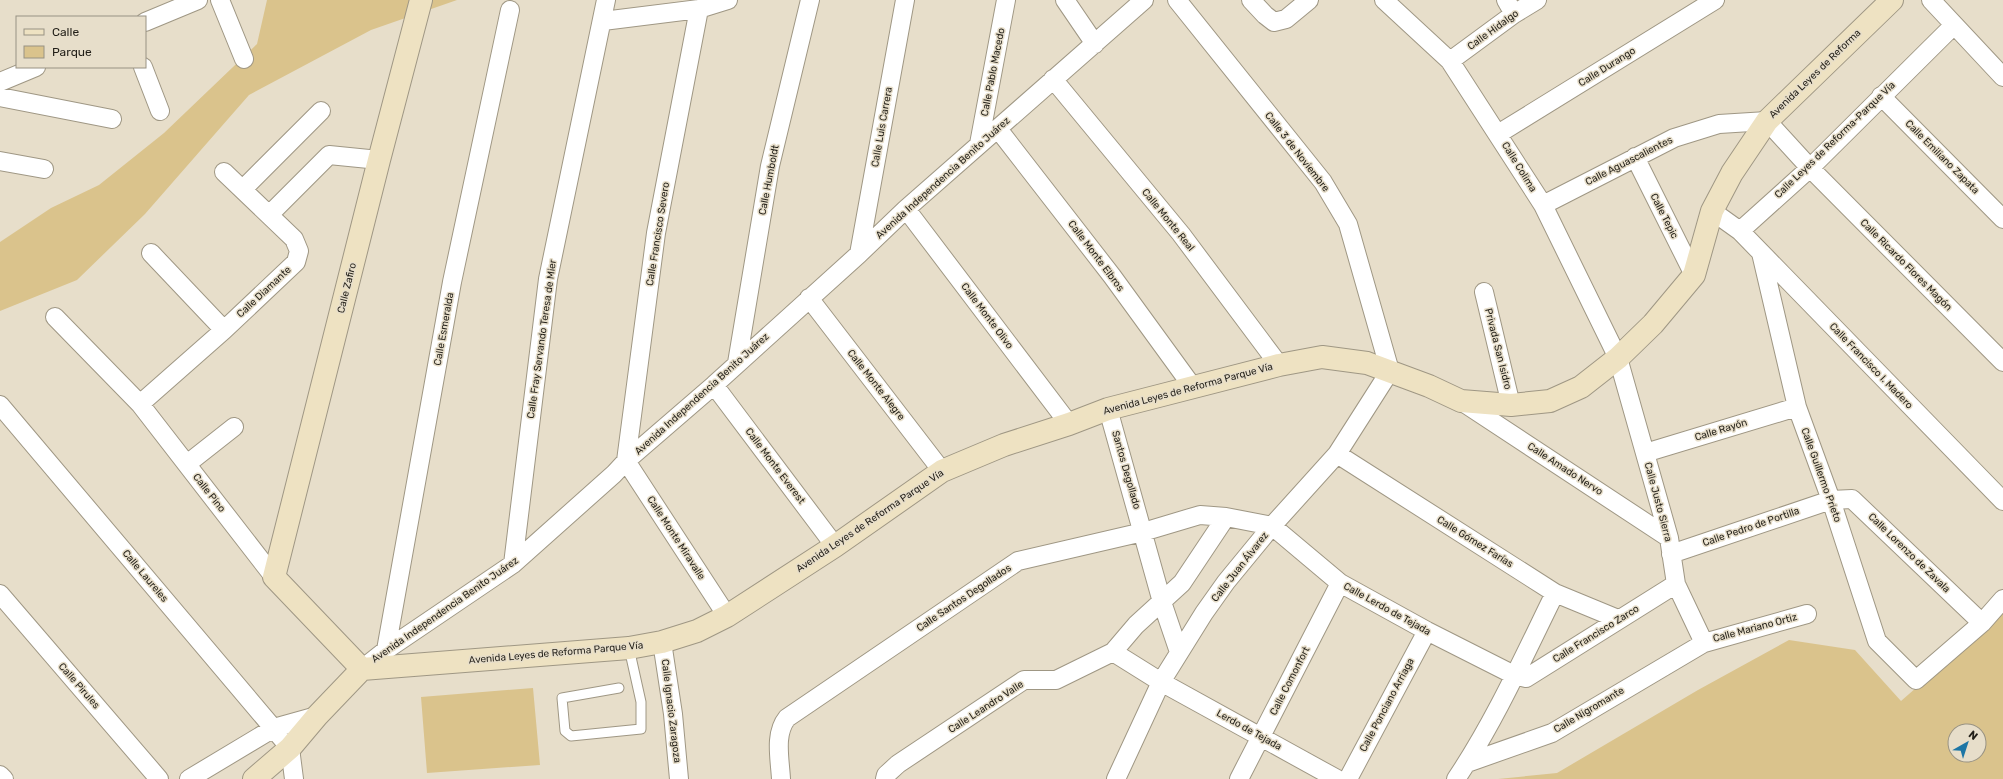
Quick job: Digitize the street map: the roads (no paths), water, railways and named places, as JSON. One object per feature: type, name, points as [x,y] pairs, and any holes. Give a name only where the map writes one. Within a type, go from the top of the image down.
[{"type":"street","points":[[146,22],[198,0]]},
{"type":"street","points":[[220,0],[244,59]]},
{"type":"street","name":"Calle Zafiro","points":[[274,577],[421,0]]},
{"type":"street","name":"Calle Fray Servando Teresa de Mier","points":[[513,564],[548,279],[603,21],[606,0]]},
{"type":"street","points":[[603,21],[699,9],[728,0]]},
{"type":"street","name":"Calle Humboldt","points":[[738,363],[770,166],[810,0]]},
{"type":"street","name":"Calle Luis Carrera","points":[[859,254],[905,0]]},
{"type":"street","name":"Calle Pablo Macedo","points":[[979,144],[1006,0]]},
{"type":"street","points":[[1065,0],[1094,44]]},
{"type":"street","name":"Avenida Independencia Benito Juárez","points":[[254,779],[290,748],[317,716],[362,669],[386,650],[513,564],[614,474],[626,461],[714,385],[859,254],[906,208],[1144,0]]},
{"type":"street","name":"Calle 3 de Noviembre","points":[[1177,0],[1323,182],[1348,224],[1390,371]]},
{"type":"street","points":[[1251,0],[1274,22],[1286,19],[1309,0]]},
{"type":"street","name":"Calle Colima","points":[[1384,0],[1450,62],[1498,134],[1543,205],[1618,358]]},
{"type":"street","name":"Calle Hidalgo","points":[[1450,62],[1510,7],[1537,0]]},
{"type":"street","name":"Calle Durango","points":[[1498,134],[1715,0]]},
{"type":"street","name":"Avenida Leyes de Reforma","points":[[1703,240],[1712,211],[1732,173],[1767,120],[1892,0]]},
{"type":"street","points":[[1931,0],[2003,76]]},
{"type":"street","name":"Calle Francisco Severo","points":[[626,461],[656,233],[699,9]]},
{"type":"street","name":"Calle Esmeralda","points":[[386,650],[452,282],[510,10]]},
{"type":"street","name":"Calle Leyes de Reforma-Parque Vía","points":[[1740,231],[1810,168],[1954,25]]},
{"type":"street","points":[[0,82],[34,68]]},
{"type":"street","points":[[144,68],[160,111]]},
{"type":"street","name":"Calle Monte Real","points":[[1053,79],[1181,234],[1279,365]]},
{"type":"street","name":"Calle Emiliano Zapata","points":[[1881,96],[2003,219]]},
{"type":"street","points":[[0,97],[112,119]]},
{"type":"street","points":[[243,189],[321,110]]},
{"type":"street","name":"Calle Aguascalientes","points":[[1543,205],[1674,138],[1719,124],[1767,120]]},
{"type":"street","name":"Calle Ricardo Flores Magón","points":[[1767,120],[1810,168],[2000,354]]},
{"type":"street","name":"Calle Monte Elbros","points":[[998,129],[1112,276],[1192,386]]},
{"type":"street","points":[[269,215],[329,155],[379,160]]},
{"type":"street","name":"Calle Tepic","points":[[1635,157],[1694,276]]},
{"type":"street","points":[[0,161],[44,169]]},
{"type":"street","name":"Calle Diamante","points":[[140,404],[224,330],[296,262],[299,251],[294,239],[224,172]]},
{"type":"street","name":"Calle Monte Olivo","points":[[906,208],[1069,424]]},
{"type":"street","points":[[1712,211],[1740,231]]},
{"type":"street","name":"Calle Francisco I. Madero","points":[[1740,231],[2003,501]]},
{"type":"street","name":"Avenida Leyes de Reforma Parque Vía","points":[[362,669],[629,648],[662,642],[697,631],[726,616],[835,546],[942,471],[1004,445],[1069,424],[1108,409],[1192,386],[1279,365],[1322,357],[1367,363],[1390,371],[1461,401],[1511,406],[1550,401],[1581,387],[1618,358],[1653,324],[1694,276],[1703,240]]},
{"type":"street","points":[[151,253],[224,330]]},
{"type":"street","name":"Calle Guillermo Prieto","points":[[1761,253],[1796,407],[1831,500],[1877,641],[1916,680],[1982,622]]},
{"type":"street","name":"Privada San Isidro","points":[[1484,292],[1511,406]]},
{"type":"street","name":"Calle Monte Alegre","points":[[809,298],[942,471]]},
{"type":"street","name":"Calle Pino","points":[[55,317],[140,404],[274,577],[362,669]]},
{"type":"street","name":"Calle Justo Sierra","points":[[1618,358],[1670,546],[1676,584],[1704,643]]},
{"type":"street","name":"Calle Juan Álvarez","points":[[1116,779],[1161,682],[1179,652],[1226,582],[1272,526],[1337,454],[1390,371]]},
{"type":"street","name":"Calle Monte Everest","points":[[714,385],[835,546]]},
{"type":"street","name":"Calle Amado Nervo","points":[[1461,401],[1670,546]]},
{"type":"street","name":"Calle Laureles","points":[[0,405],[290,748]]},
{"type":"street","name":"Calle Rayón","points":[[1645,453],[1796,407]]},
{"type":"street","name":"Santos Degollado","points":[[1108,409],[1162,602],[1179,652]]},
{"type":"street","points":[[187,464],[234,427]]},
{"type":"street","name":"Calle Gómez Farías","points":[[1337,454],[1555,593],[1618,619]]},
{"type":"street","name":"Calle Monte Miravalle","points":[[626,461],[726,616]]},
{"type":"street","name":"Calle Lorenzo de Zavala","points":[[1831,500],[1852,498],[1982,622]]},
{"type":"street","name":"Calle Pedro de Portilla","points":[[1670,546],[1831,500]]},
{"type":"street","name":"Calle Santos Degollados","points":[[781,779],[779,733],[782,725],[788,718],[1018,561],[1143,532],[1200,515],[1226,517],[1272,526]]},
{"type":"street","name":"Calle Leandro Valle","points":[[885,779],[886,774],[898,764],[1024,680],[1056,680],[1113,652],[1136,625],[1182,583],[1226,517]]},
{"type":"street","name":"Calle Lerdo de Tejada","points":[[1272,526],[1340,583],[1514,675]]},
{"type":"street","name":"Calle Comonfort","points":[[1239,779],[1340,583]]},
{"type":"street","name":"Calle Francisco Zarco","points":[[1514,675],[1526,678],[1676,584]]},
{"type":"street","points":[[1456,779],[1467,763],[1514,675],[1555,593]]},
{"type":"street","name":"Calle Pirules","points":[[0,594],[159,779]]},
{"type":"street","points":[[1982,622],[2003,599]]},
{"type":"street","name":"Calle Mariano Ortiz","points":[[1704,643],[1806,614]]},
{"type":"street","name":"Calle Ponciano Arriaga","points":[[1348,779],[1427,630]]},
{"type":"street","name":"Calle Ignacio Zaragoza","points":[[662,642],[673,714],[679,779]]},
{"type":"street","name":"Calle Nigromante","points":[[1467,763],[1552,733],[1704,643]]},
{"type":"street","name":"Lerdo de Tejada","points":[[1113,652],[1161,682],[1337,779]]},
{"type":"street","points":[[189,779],[274,728],[317,716]]},
{"type":"street","points":[[290,748],[294,779]]},
{"type":"street","points":[[0,775],[4,779]]},
{"type":"lane","points":[[619,688],[562,698],[565,731],[571,736],[641,729],[641,702],[629,648]]}]
